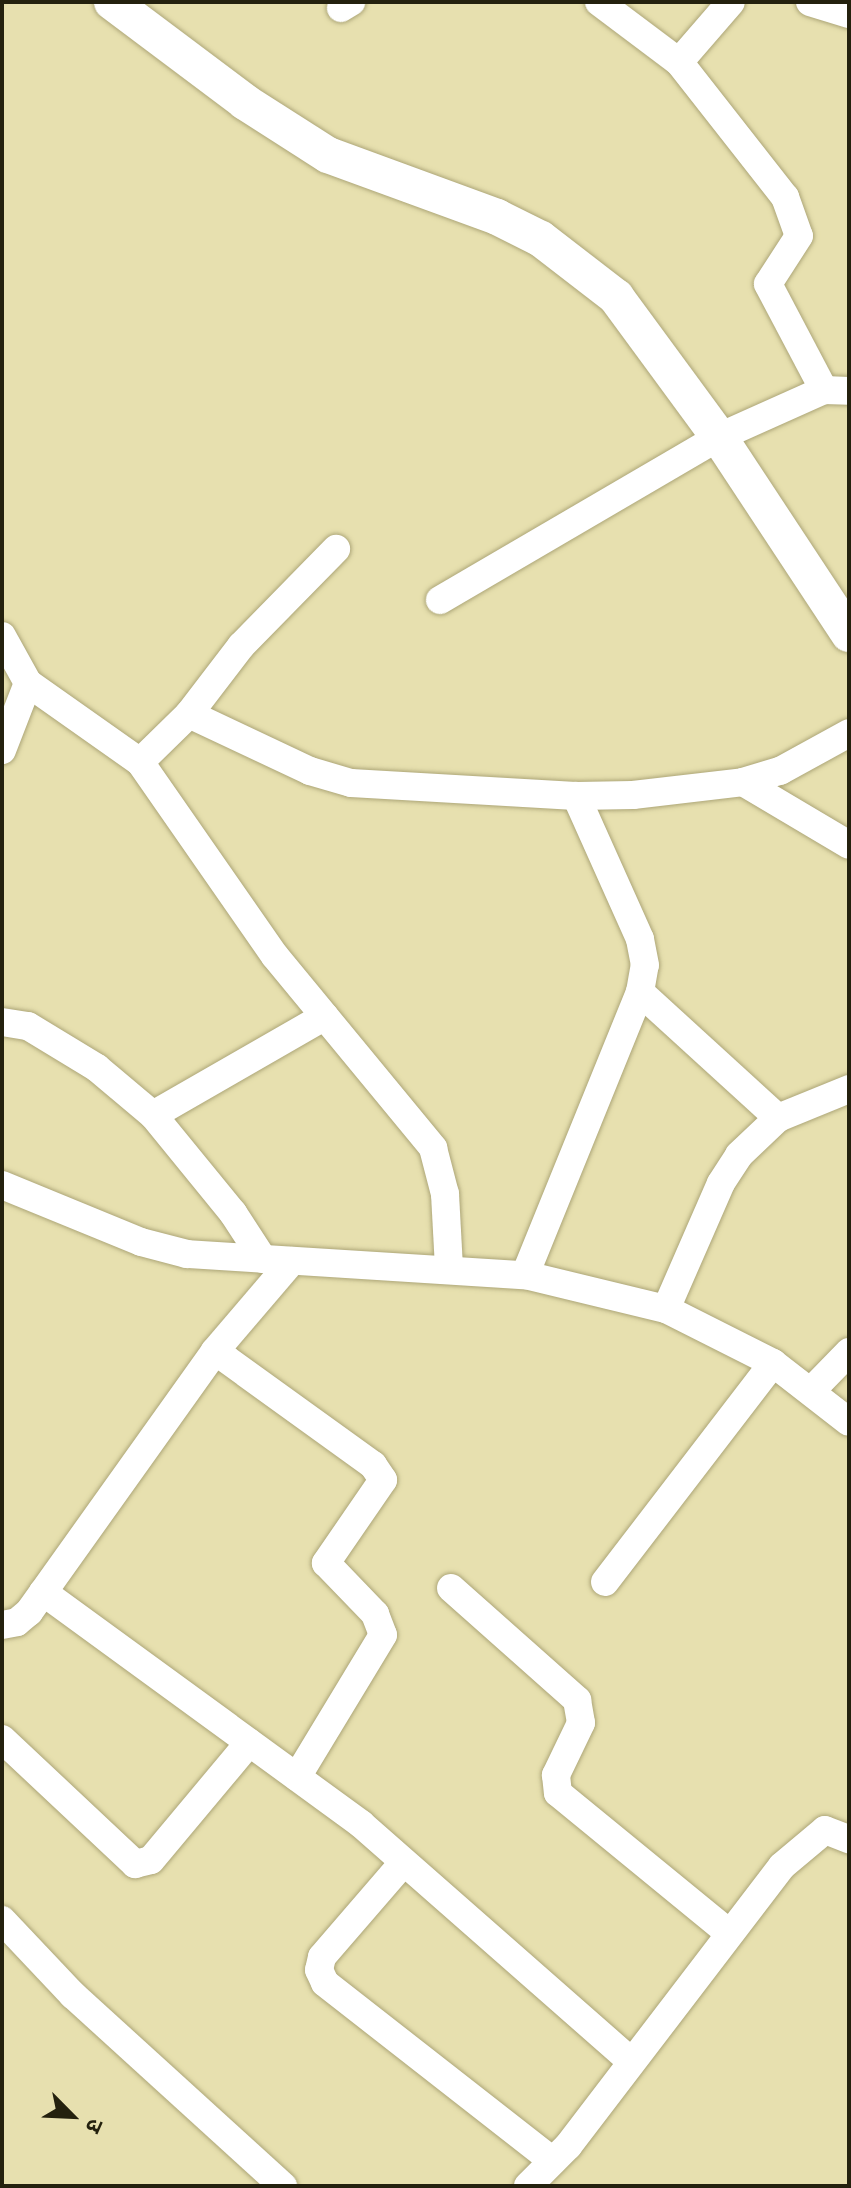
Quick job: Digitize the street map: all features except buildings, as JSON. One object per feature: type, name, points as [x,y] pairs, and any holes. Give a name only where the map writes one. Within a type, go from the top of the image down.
[{"type":"street","points":[[112,2],[245,102],[328,155],[497,217],[541,239],[616,297],[719,437],[849,634]]},
{"type":"street","points":[[440,600],[719,437],[836,391],[768,284],[799,236],[799,225],[774,179],[679,62],[599,2]]},
{"type":"street","points":[[679,62],[731,2]]},
{"type":"street","points":[[810,2],[849,14]]},
{"type":"street","points":[[140,762],[189,714],[241,646],[336,549]]},
{"type":"street","points":[[2,636],[28,683],[140,762],[275,956],[433,1148],[445,1194],[449,1268]]},
{"type":"street","points":[[2,750],[28,683]]},
{"type":"street","points":[[189,714],[310,771],[351,783],[576,796],[633,795],[743,782],[780,771],[849,733]]},
{"type":"street","points":[[743,782],[849,845]]},
{"type":"street","points":[[525,1275],[640,992],[646,956],[576,796]]},
{"type":"street","points":[[640,992],[778,1118]]},
{"type":"street","points":[[153,1115],[325,1016]]},
{"type":"street","points":[[2,1022],[28,1026],[97,1068],[153,1115],[233,1213],[263,1259]]},
{"type":"street","points":[[666,1309],[721,1183],[739,1155],[778,1118],[849,1089]]},
{"type":"street","points":[[2,1185],[141,1242],[187,1254],[525,1275],[666,1309],[773,1363],[812,1390],[849,1422]]},
{"type":"street","points":[[3,1627],[17,1622],[43,1592],[215,1351],[292,1261]]},
{"type":"street","points":[[215,1351],[373,1465],[383,1480],[326,1563],[375,1614],[383,1635],[297,1777]]},
{"type":"street","points":[[812,1390],[849,1352]]},
{"type":"street","points":[[605,1582],[773,1363]]},
{"type":"street","points":[[451,1588],[577,1700],[581,1723],[556,1775],[558,1793],[728,1932]]},
{"type":"street","points":[[43,1592],[361,1824],[631,2061]]},
{"type":"street","points":[[2,1739],[135,1864],[151,1860],[249,1743]]},
{"type":"street","points":[[528,2186],[553,2161],[782,1866],[825,1830],[849,1839]]},
{"type":"street","points":[[403,1863],[322,1957],[319,1970],[325,1983],[553,2161]]},
{"type":"street","points":[[2,1920],[73,1995],[283,2186]]}]
